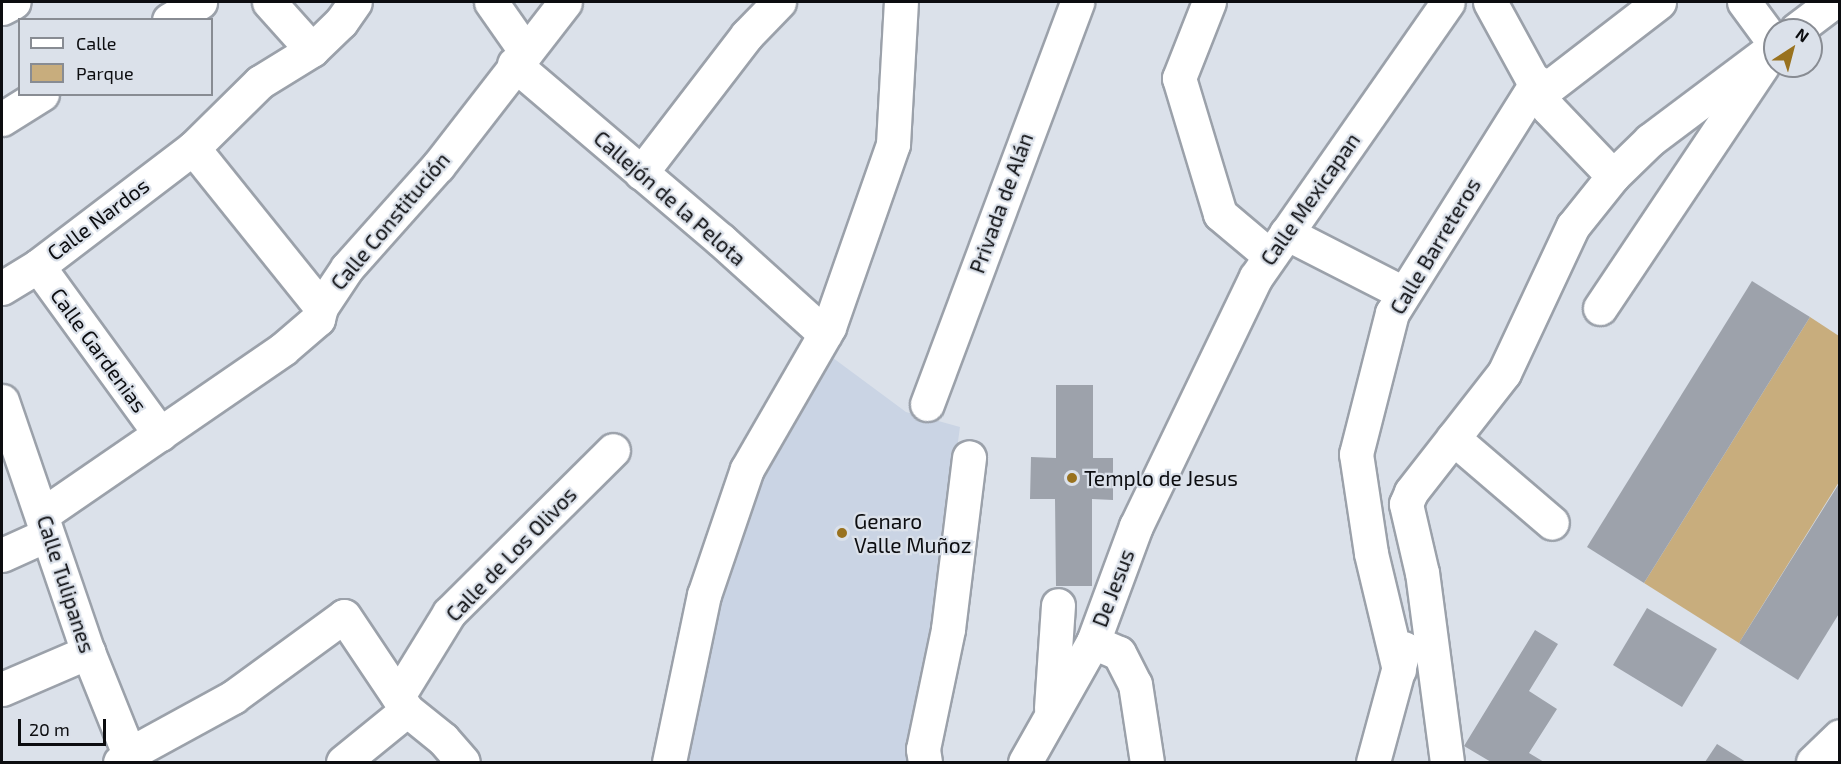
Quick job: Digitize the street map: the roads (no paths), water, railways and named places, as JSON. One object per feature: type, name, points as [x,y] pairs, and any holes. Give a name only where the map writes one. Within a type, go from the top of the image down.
[{"type":"street","points":[[2,8],[14,2]]},
{"type":"street","points":[[172,18],[201,2]]},
{"type":"street","points":[[269,2],[312,50]]},
{"type":"street","name":"Calle Nardos","points":[[2,288],[38,266],[193,148],[260,82],[312,50],[341,22],[355,2]]},
{"type":"street","name":"Callejón de la Pelota","points":[[491,2],[520,58],[641,173],[721,240],[825,334]]},
{"type":"street","name":"Calle Constitución","points":[[2,555],[160,434],[283,348],[318,319],[321,307],[347,268],[438,166],[565,2]]},
{"type":"street","points":[[641,173],[747,35],[778,2]]},
{"type":"street","points":[[669,762],[704,595],[747,469],[825,334],[893,144],[901,2]]},
{"type":"street","name":"Privada de Alán","points":[[927,404],[1077,2]]},
{"type":"street","points":[[1209,2],[1179,78],[1220,214],[1278,245],[1403,293]]},
{"type":"street","name":"Calle Mexicapan","points":[[1193,410],[1256,277],[1448,2]]},
{"type":"street","points":[[1490,2],[1548,108],[1613,176]]},
{"type":"street","name":"Calle Barreteros","points":[[1399,670],[1371,553],[1356,454],[1392,314],[1403,293],[1539,88],[1659,2]]},
{"type":"street","points":[[1744,2],[1763,29]]},
{"type":"street","points":[[1812,18],[1833,2]]},
{"type":"street","points":[[1447,762],[1422,573],[1406,504],[1410,492],[1504,373],[1573,226],[1613,176],[1650,140],[1763,55]]},
{"type":"street","points":[[1600,308],[1763,64]]},
{"type":"street","points":[[2,119],[39,96]]},
{"type":"street","points":[[193,148],[321,307]]},
{"type":"street","name":"Calle Gardenias","points":[[38,266],[160,434]]},
{"type":"street","name":"Calle Tulipanes","points":[[3,410],[45,524],[124,758]]},
{"type":"street","name":"De Jesus","points":[[1025,762],[1093,642],[1136,526],[1193,410]]},
{"type":"street","points":[[1453,438],[1552,524]]},
{"type":"street","name":"Calle de Los Olivos","points":[[344,762],[403,703],[449,613],[613,450]]},
{"type":"street","points":[[925,762],[923,748],[948,629],[969,457]]},
{"type":"street","points":[[1373,762],[1399,670],[1422,573]]},
{"type":"street","points":[[1050,715],[1058,605]]},
{"type":"street","points":[[124,758],[234,697],[344,616],[403,703],[462,762]]},
{"type":"street","points":[[1093,642],[1119,653],[1135,684],[1147,762]]},
{"type":"street","points":[[2,689],[88,652]]},
{"type":"street","points":[[1813,762],[1839,736]]},
{"type":"place","name":"Templo de Jesus","points":[[1072,478]]},
{"type":"place","name":"Genaro Valle Muñoz","points":[[842,533]]}]
